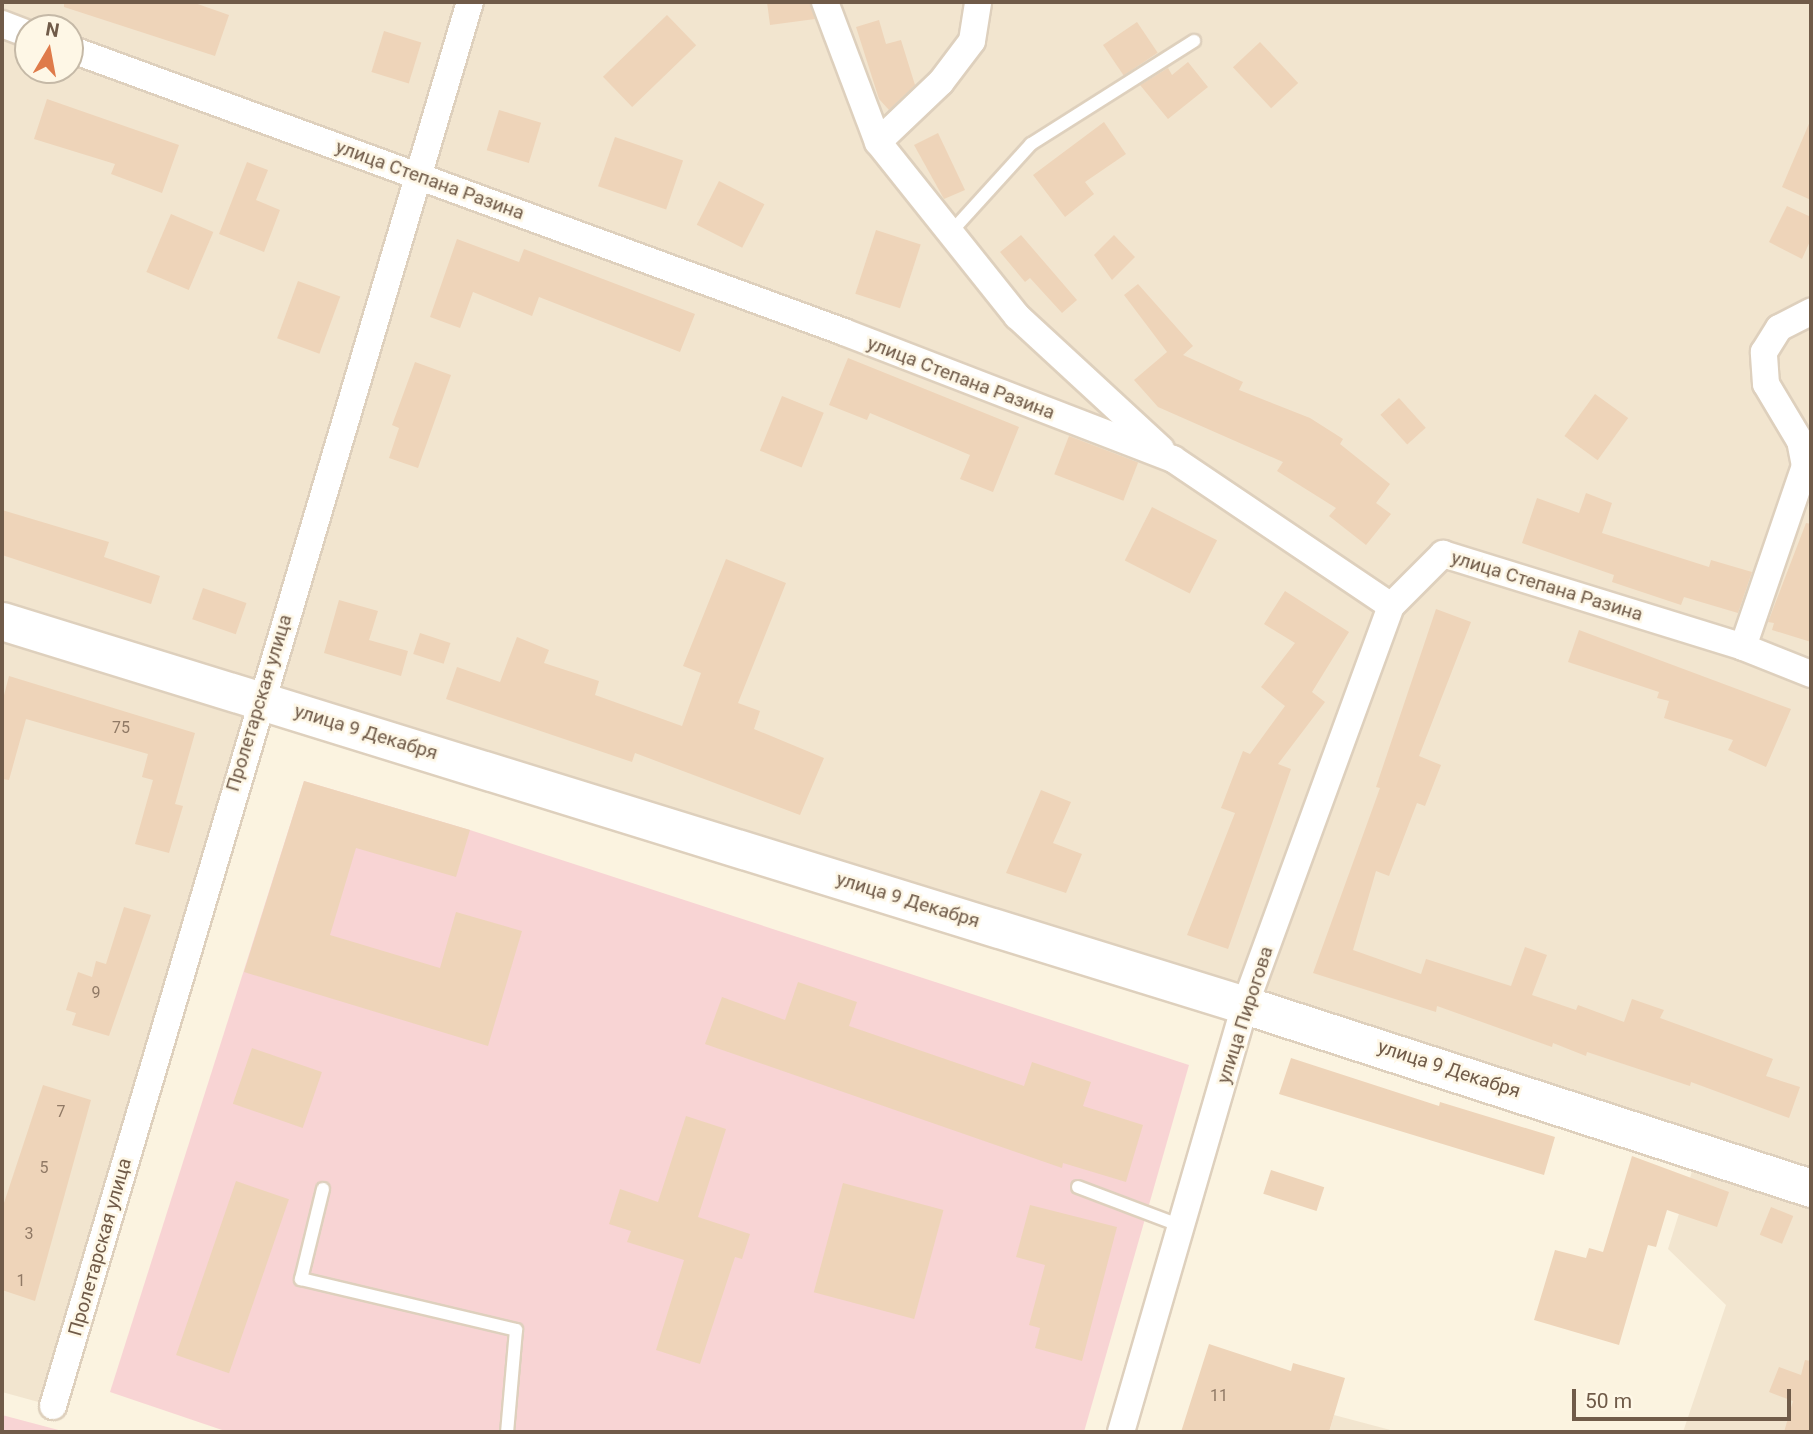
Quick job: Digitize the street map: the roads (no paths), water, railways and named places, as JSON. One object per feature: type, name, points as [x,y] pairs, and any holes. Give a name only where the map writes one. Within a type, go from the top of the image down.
[{"type":"street","name":"Пролетарская улица","points":[[53,1406],[259,699],[470,2]]},
{"type":"street","points":[[825,2],[878,142],[1017,316],[1173,459]]},
{"type":"street","points":[[878,142],[941,82],[972,41],[978,2]]},
{"type":"street","name":"улица Степана Разина","points":[[84,54],[419,176],[1173,459],[1391,606],[1443,554],[1743,647],[1811,674]]},
{"type":"street","points":[[1743,647],[1808,463],[1800,441],[1766,384],[1763,352],[1779,328],[1811,312]]},
{"type":"street","name":"улица Пирогова","points":[[1121,1432],[1245,1004],[1391,606]]},
{"type":"street","name":"улица 9 Декабря","points":[[2,621],[1245,1004],[1811,1188]]},
{"type":"lane","points":[[951,232],[1031,144],[1194,41]]},
{"type":"lane","points":[[1078,1187],[1181,1226]]},
{"type":"lane","points":[[323,1189],[301,1279],[516,1330],[508,1432]]}]
